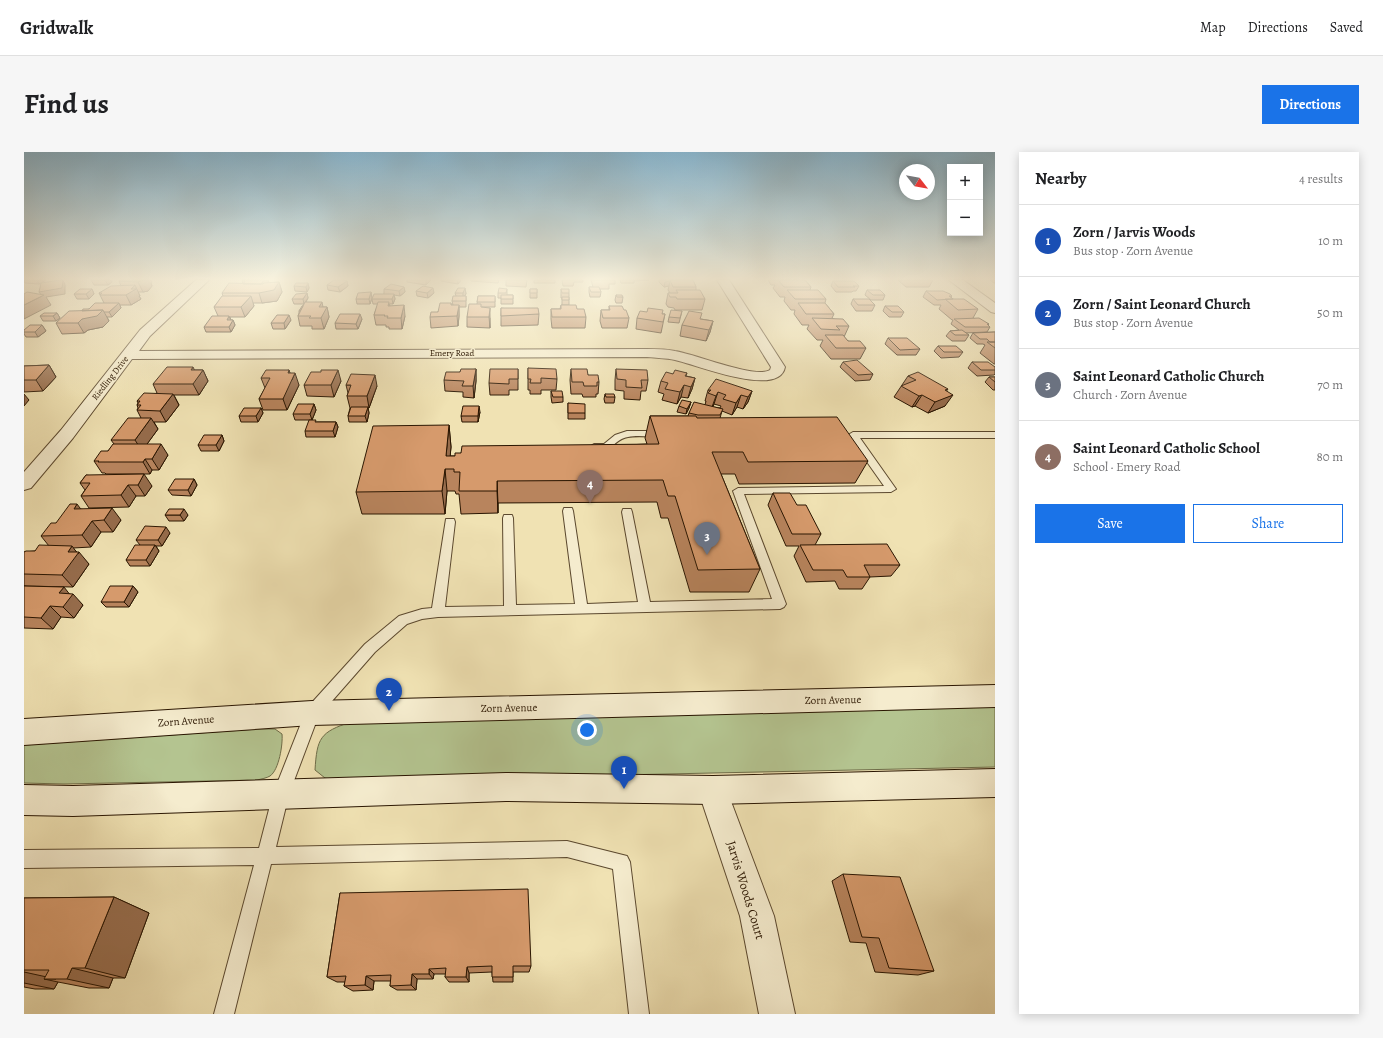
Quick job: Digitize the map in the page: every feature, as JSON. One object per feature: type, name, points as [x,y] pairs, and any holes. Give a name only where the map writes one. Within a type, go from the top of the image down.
[{"type":"street","name":"Riedling Drive","points":[[24,484],[67,434],[128,354],[150,327],[158,320]]},
{"type":"street","name":"Emery Road","points":[[128,354],[647,353],[674,355],[747,375],[759,377],[773,376],[777,372],[778,368],[749,320]]},
{"type":"street","name":"Zorn Avenue","points":[[24,732],[312,712],[995,696]]},
{"type":"street","points":[[24,800],[74,801],[506,787],[713,790],[995,783]]},
{"type":"street","name":"Jarvis Woods Court","points":[[713,790],[757,916],[777,1014]]},
{"type":"lane","points":[[583,447],[606,447],[618,437],[627,434],[675,434]]},
{"type":"lane","points":[[224,1014],[281,794],[312,712],[370,648],[403,620],[422,614],[438,612],[780,604],[738,491],[892,489],[849,434],[995,435]]},
{"type":"lane","points":[[568,511],[582,609]]},
{"type":"lane","points":[[627,512],[645,608]]},
{"type":"lane","points":[[508,518],[510,611]]},
{"type":"lane","points":[[438,612],[450,522]]},
{"type":"lane","points":[[24,859],[265,856],[568,849],[621,862],[640,1014]]},
{"type":"green space","points":[[995,707],[995,767],[337,781],[325,778],[315,770],[317,750],[322,738],[333,729],[351,722]]},
{"type":"green space","points":[[275,729],[282,734],[282,738],[280,756],[276,768],[269,777],[257,780],[64,784],[24,783],[24,745]]},
{"type":"building","points":[[59,320],[81,320],[78,323],[56,323]]},
{"type":"building","points":[[209,320],[233,320],[229,327],[204,327]]},
{"type":"building","points":[[273,320],[286,320],[284,323],[271,323]]},
{"type":"building","points":[[337,320],[358,320],[356,324],[335,323]]},
{"type":"building","points":[[651,320],[663,320],[663,322]]},
{"type":"building","points":[[684,320],[713,321],[709,330],[682,325]]},
{"type":"building","points":[[814,320],[844,320],[849,326],[836,326],[840,330],[821,329]]},
{"type":"building","points":[[956,320],[983,320],[989,324],[987,324],[990,327],[965,327]]},
{"type":"building","points":[[30,325],[42,325],[35,332],[24,332],[24,330]]},
{"type":"building","points":[[962,330],[969,335],[955,335],[950,331]]},
{"type":"building","points":[[995,332],[995,342],[990,342],[987,339],[980,339],[973,333]]},
{"type":"building","points":[[825,335],[843,335],[848,341],[860,341],[866,348],[836,348]]},
{"type":"building","points":[[888,338],[907,338],[920,349],[900,350]]},
{"type":"building","points":[[987,342],[995,342],[995,348]]},
{"type":"building","points":[[938,346],[956,346],[963,352],[944,352]]},
{"type":"building","points":[[857,360],[873,374],[858,375],[843,362]]},
{"type":"building","points":[[972,362],[988,362],[995,367],[995,370],[981,370]]},
{"type":"building","points":[[49,365],[36,380],[24,380],[24,366]]},
{"type":"building","points":[[167,367],[193,367],[191,370],[203,370],[193,384],[153,384]]},
{"type":"building","points":[[528,368],[556,369],[557,379],[541,378],[541,383],[530,383],[531,379],[528,379]]},
{"type":"building","points":[[461,369],[476,369],[473,386],[462,386],[464,381],[444,380],[446,372],[460,372]]},
{"type":"building","points":[[490,369],[518,369],[518,379],[509,379],[509,384],[489,383]]},
{"type":"building","points":[[571,369],[587,369],[588,375],[598,375],[599,382],[597,382],[597,386],[584,386],[583,382],[572,382]]},
{"type":"building","points":[[616,369],[647,370],[648,380],[641,380],[642,388],[626,387],[626,380],[617,379]]},
{"type":"building","points":[[266,370],[289,370],[288,373],[295,373],[283,399],[259,399],[270,378],[261,378]]},
{"type":"building","points":[[321,370],[338,370],[331,385],[304,385],[311,372],[321,372]]},
{"type":"building","points":[[675,370],[687,373],[685,376],[695,378],[691,387],[684,385],[680,392],[665,389],[668,383],[661,381],[666,372],[673,374]]},
{"type":"building","points":[[918,372],[948,389],[945,390],[953,395],[935,402],[922,395],[919,396],[901,386],[916,380],[908,376]]},
{"type":"building","points":[[351,374],[375,375],[367,396],[347,396],[351,385],[346,385]]},
{"type":"building","points":[[989,377],[995,377],[995,382]]},
{"type":"building","points":[[716,379],[752,391],[748,397],[741,395],[736,403],[723,399],[726,395],[718,392],[716,396],[708,393],[711,390],[708,390]]},
{"type":"building","points":[[551,391],[562,391],[563,397],[553,397]]},
{"type":"building","points":[[144,393],[173,394],[160,411],[137,410],[141,405],[137,405],[140,401],[137,401]]},
{"type":"building","points":[[605,394],[614,394],[615,397],[606,397]]},
{"type":"building","points":[[682,400],[691,402],[687,409],[679,406]]},
{"type":"building","points":[[694,402],[723,409],[720,415],[698,415],[689,413]]},
{"type":"building","points":[[568,403],[585,404],[585,413],[568,413]]},
{"type":"building","points":[[298,404],[314,404],[310,414],[293,414]]},
{"type":"building","points":[[463,406],[479,406],[478,416],[461,416]]},
{"type":"building","points":[[351,407],[368,407],[365,416],[348,416]]},
{"type":"building","points":[[244,408],[261,408],[256,416],[239,416]]},
{"type":"building","points":[[650,416],[696,416],[697,418],[837,417],[868,461],[748,462],[743,452],[712,452],[760,569],[698,570],[675,496],[668,496],[663,480],[497,481],[497,491],[459,491],[460,472],[454,472],[454,469],[445,469],[442,491],[356,492],[373,426],[449,425],[446,456],[455,456],[455,453],[461,453],[462,446],[659,444]]},
{"type":"building","points":[[128,418],[151,418],[135,440],[111,440]]},
{"type":"building","points":[[309,420],[316,420],[315,422],[336,422],[333,431],[305,431]]},
{"type":"building","points":[[204,435],[222,435],[216,445],[198,445]]},
{"type":"building","points":[[113,444],[161,444],[152,459],[145,459],[143,462],[94,461],[101,451],[108,451]]},
{"type":"building","points":[[144,474],[138,485],[128,485],[121,495],[81,496],[90,483],[80,483],[86,475]]},
{"type":"building","points":[[175,479],[194,479],[188,490],[168,490]]},
{"type":"building","points":[[773,493],[790,493],[797,505],[806,505],[821,534],[792,534]]},
{"type":"building","points":[[70,504],[77,504],[74,509],[112,508],[104,520],[92,521],[82,535],[41,536],[51,523],[56,523]]},
{"type":"building","points":[[169,509],[184,509],[180,515],[165,515]]},
{"type":"building","points":[[145,526],[166,527],[158,540],[136,540]]},
{"type":"building","points":[[887,544],[900,565],[864,565],[870,577],[847,577],[843,570],[813,570],[800,545]]},
{"type":"building","points":[[39,545],[72,546],[68,552],[79,552],[62,575],[24,574],[24,552],[35,551]]},
{"type":"building","points":[[135,545],[155,545],[146,560],[126,560]]},
{"type":"building","points":[[24,586],[64,587],[59,593],[73,594],[63,607],[50,606],[41,618],[24,617]]},
{"type":"building","points":[[110,586],[133,586],[124,602],[101,602]]},
{"type":"building","points":[[843,874],[900,877],[934,971],[889,968],[879,938],[862,937]]},
{"type":"building","points":[[528,889],[531,966],[513,966],[513,977],[492,977],[492,966],[467,967],[466,977],[445,977],[446,968],[429,969],[429,974],[412,974],[411,985],[390,986],[391,975],[366,976],[365,985],[344,986],[346,976],[327,977],[340,893]]},
{"type":"building","points":[[114,897],[85,968],[72,968],[67,979],[44,979],[49,970],[24,970],[24,898]]},
{"type":"place","name":"Saint Leonard Catholic School","points":[[590,503]]},
{"type":"place","name":"Saint Leonard Catholic Church","points":[[707,555]]},
{"type":"place","name":"Zorn / Saint Leonard Church","points":[[389,711]]},
{"type":"place","name":"Zorn / Jarvis Woods","points":[[624,789]]}]
